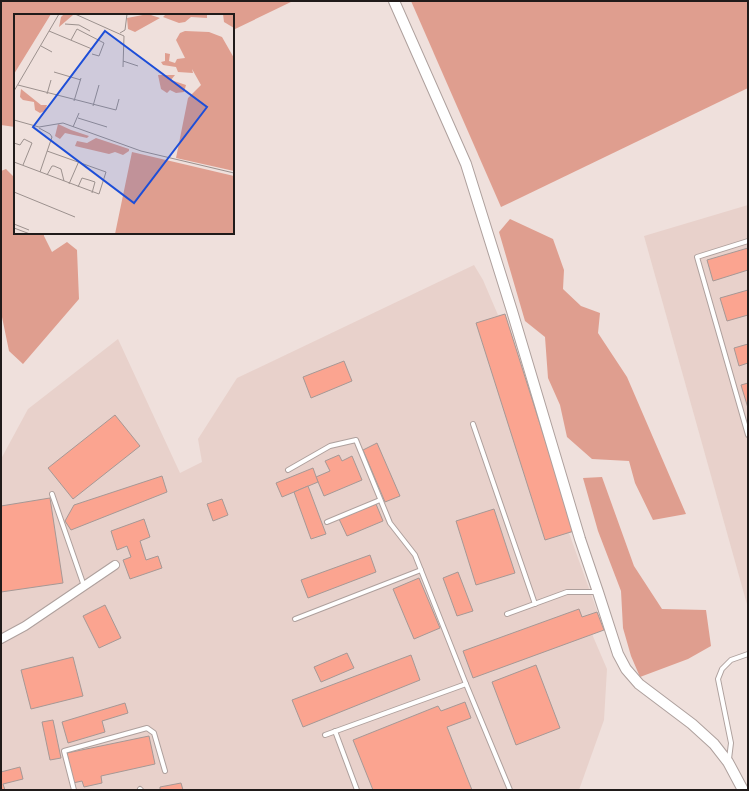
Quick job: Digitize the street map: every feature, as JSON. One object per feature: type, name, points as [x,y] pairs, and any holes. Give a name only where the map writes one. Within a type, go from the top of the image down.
[{"type":"street","points":[[394,1],[466,164],[580,539],[618,654],[626,670],[639,684],[692,724],[714,744],[728,762],[743,790]]},
{"type":"street","points":[[1,639],[25,626],[115,566]]},
{"type":"lane","points":[[748,241],[697,257],[748,435]]},
{"type":"lane","points":[[473,424],[536,604]]},
{"type":"lane","points":[[288,470],[330,446],[356,440],[390,523],[415,555],[510,790]]},
{"type":"lane","points":[[52,494],[84,586]]},
{"type":"lane","points":[[327,522],[380,500]]},
{"type":"lane","points":[[295,619],[421,570]]},
{"type":"lane","points":[[507,614],[567,592],[598,592]]},
{"type":"lane","points":[[728,762],[731,742],[718,679],[722,669],[731,660],[748,654]]},
{"type":"lane","points":[[325,735],[466,684]]},
{"type":"lane","points":[[74,790],[64,751],[147,728],[154,733],[165,771]]},
{"type":"lane","points":[[335,731],[357,790]]},
{"type":"shaded area","points":[[1,1],[293,1],[234,30],[234,14],[14,14],[14,127],[1,125]]},
{"type":"shaded area","points":[[411,1],[748,1],[748,88],[501,207]]},
{"type":"shaded area","points":[[6,169],[14,177],[14,234],[44,234],[52,252],[67,242],[77,250],[79,299],[23,364],[9,351],[1,317],[1,171]]},
{"type":"shaded area","points":[[748,205],[748,608],[644,236]]},
{"type":"shaded area","points":[[510,219],[553,239],[564,270],[563,289],[581,306],[600,313],[598,333],[627,377],[686,514],[653,520],[635,483],[629,461],[592,459],[567,437],[560,405],[548,378],[545,337],[525,321],[499,232]]},
{"type":"shaded area","points":[[474,265],[483,280],[498,315],[505,314],[574,531],[569,533],[604,630],[592,634],[607,669],[604,720],[579,790],[1,790],[1,459],[28,409],[118,339],[180,473],[202,462],[198,439],[237,378]]},
{"type":"shaded area","points":[[602,477],[634,566],[662,609],[706,610],[711,646],[688,659],[640,677],[631,656],[623,628],[621,591],[598,531],[583,478]]},
{"type":"building","points":[[748,248],[748,270],[713,281],[707,260]]},
{"type":"building","points":[[748,290],[748,315],[727,321],[720,298]]},
{"type":"building","points":[[505,314],[574,531],[545,540],[476,323]]},
{"type":"building","points":[[748,344],[748,363],[739,366],[734,348]]},
{"type":"building","points":[[344,361],[352,381],[311,398],[303,377]]},
{"type":"building","points":[[748,383],[748,408],[741,385]]},
{"type":"building","points":[[115,415],[140,446],[73,499],[48,468]]},
{"type":"building","points":[[377,443],[400,496],[385,502],[363,450]]},
{"type":"building","points":[[339,455],[342,461],[352,456],[362,480],[324,496],[316,477],[330,471],[325,461]]},
{"type":"building","points":[[313,468],[318,482],[282,497],[276,483]]},
{"type":"building","points":[[162,476],[167,492],[71,530],[65,521],[74,505]]},
{"type":"building","points":[[308,486],[326,534],[311,539],[294,492]]},
{"type":"building","points":[[50,498],[63,583],[1,592],[1,506]]},
{"type":"building","points":[[222,499],[228,515],[213,521],[207,504]]},
{"type":"building","points":[[376,504],[383,521],[347,536],[339,519]]},
{"type":"building","points":[[494,509],[515,573],[476,585],[456,521]]},
{"type":"building","points":[[144,519],[150,537],[140,541],[146,560],[158,556],[162,568],[130,579],[123,560],[131,557],[127,546],[117,550],[111,531]]},
{"type":"building","points":[[370,555],[376,572],[308,598],[301,580]]},
{"type":"building","points":[[458,572],[473,611],[457,616],[443,578]]},
{"type":"building","points":[[419,578],[440,628],[414,639],[393,589]]},
{"type":"building","points":[[105,605],[121,638],[99,648],[83,616]]},
{"type":"building","points":[[579,609],[582,617],[597,612],[604,630],[473,678],[463,651]]},
{"type":"building","points":[[347,653],[354,668],[321,682],[314,667]]},
{"type":"building","points":[[411,655],[420,680],[303,727],[292,700]]},
{"type":"building","points":[[73,657],[83,696],[31,709],[21,670]]},
{"type":"building","points":[[536,665],[560,728],[516,745],[492,682]]},
{"type":"building","points":[[465,702],[471,718],[447,727],[472,790],[373,790],[353,740],[438,706],[441,711]]},
{"type":"building","points":[[125,703],[128,713],[102,721],[105,732],[68,743],[62,722]]},
{"type":"building","points":[[53,720],[61,758],[50,760],[42,722]]},
{"type":"building","points":[[149,736],[155,764],[101,776],[102,783],[84,787],[82,781],[73,783],[67,753]]},
{"type":"building","points":[[20,767],[23,779],[3,784],[5,790],[1,790],[1,772]]},
{"type":"building","points":[[181,783],[183,790],[160,790],[160,787]]}]
